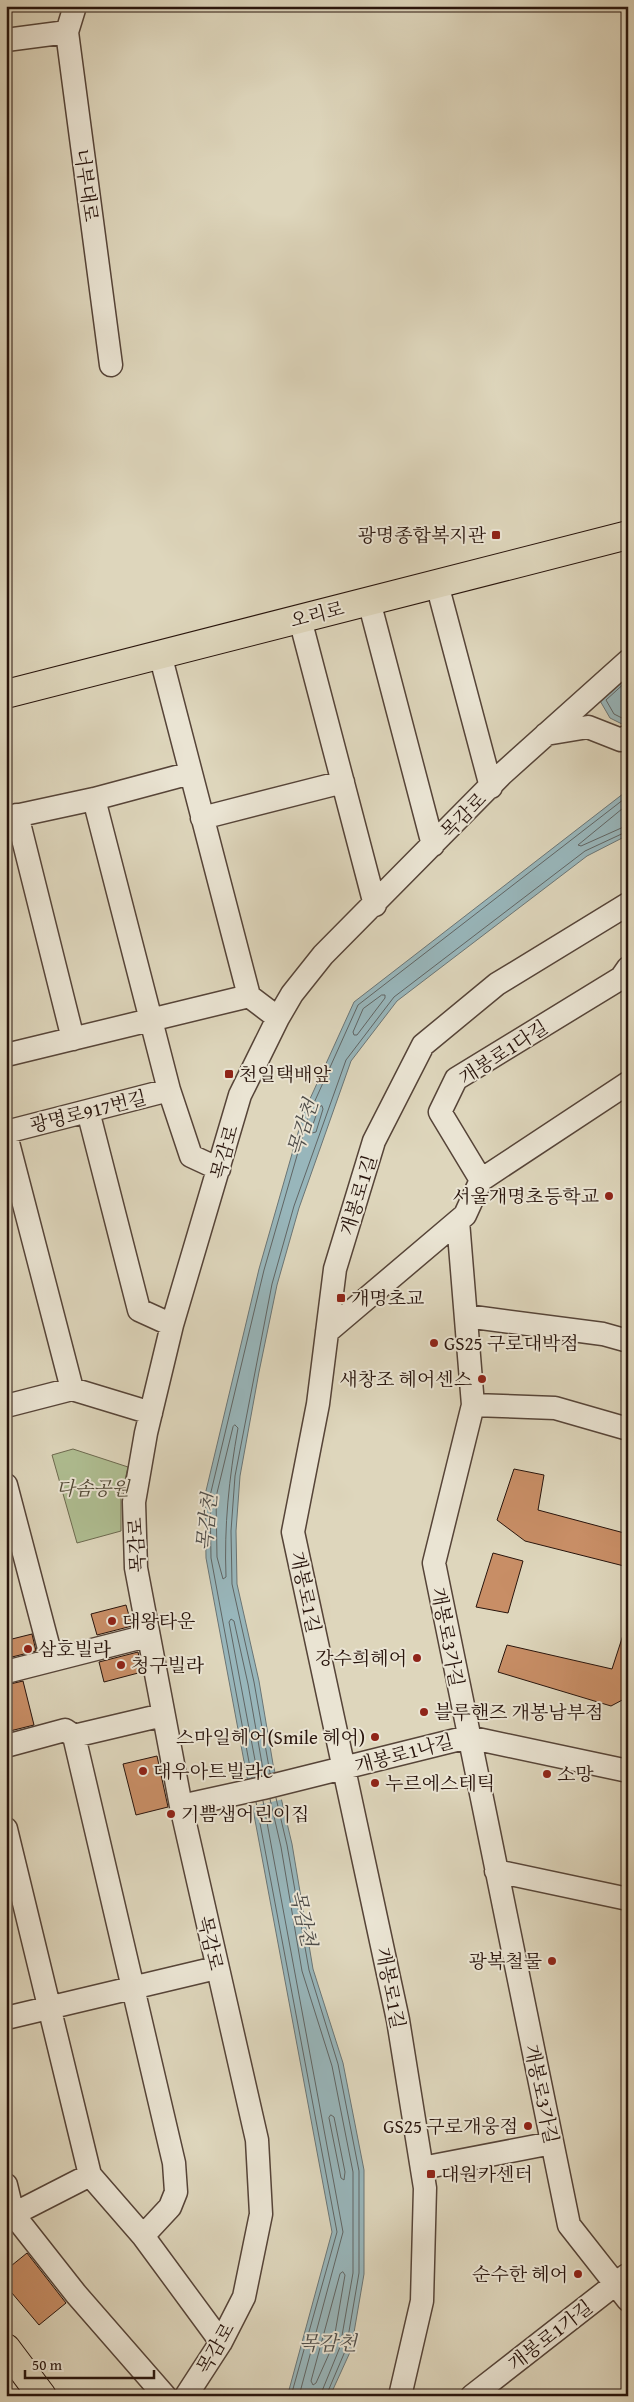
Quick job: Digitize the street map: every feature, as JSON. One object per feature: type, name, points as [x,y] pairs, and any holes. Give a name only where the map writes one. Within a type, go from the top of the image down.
[{"type":"main road","name":"오리로","points":[[6,694],[628,535]]},
{"type":"main road","points":[[6,2348],[42,2396]]},
{"type":"street","name":"너부대로","points":[[75,6],[67,32],[111,366]]},
{"type":"street","points":[[6,40],[67,32]]},
{"type":"street","points":[[437,584],[491,787]]},
{"type":"street","points":[[369,601],[433,845]]},
{"type":"street","points":[[300,619],[375,904]]},
{"type":"street","points":[[160,654],[249,996],[278,1018]]},
{"type":"street","name":"목감로","points":[[186,2396],[220,2342],[244,2297],[261,2214],[261,2187],[257,2140],[216,1968],[188,1804],[163,1715],[136,1568],[134,1502],[151,1413],[172,1326],[240,1095],[292,994],[323,956],[491,787],[546,734],[628,661]]},
{"type":"street","points":[[546,734],[588,727],[621,740],[628,736]]},
{"type":"street","points":[[72,1039],[12,817],[94,799],[191,773]]},
{"type":"street","points":[[202,818],[343,782]]},
{"type":"street","points":[[94,799],[169,1090],[191,1156],[219,1169]]},
{"type":"street","name":"개봉로1길","points":[[403,2395],[422,2301],[425,2188],[398,2020],[337,1770],[293,1532],[318,1404],[335,1269],[374,1141],[424,1045],[497,984],[628,904]]},
{"type":"street","name":"개봉로1다길","points":[[481,1180],[440,1112],[456,1079],[626,976]]},
{"type":"street","points":[[6,1055],[249,996]]},
{"type":"street","points":[[327,1332],[458,1221],[464,1215],[481,1180],[628,1083]]},
{"type":"street","name":"광명로917번길","points":[[6,1134],[169,1090]]},
{"type":"street","points":[[88,1111],[139,1310],[172,1326]]},
{"type":"street","points":[[6,1134],[72,1389]]},
{"type":"street","name":"개봉로3가길","points":[[458,1221],[472,1405],[434,1563],[569,2224],[624,2286]]},
{"type":"street","points":[[466,1316],[603,1334],[628,1341]]},
{"type":"street","points":[[6,1406],[72,1389],[151,1413]]},
{"type":"street","points":[[472,1405],[556,1408],[628,1429]]},
{"type":"street","points":[[6,1485],[52,1660]]},
{"type":"street","points":[[6,1672],[148,1636]]},
{"type":"street","points":[[6,1746],[64,1730],[74,1736],[163,1715]]},
{"type":"street","points":[[74,1736],[174,2163],[176,2192],[170,2207],[143,2236]]},
{"type":"street","name":"개봉로1나길","points":[[188,1804],[337,1770],[468,1736],[628,1770]]},
{"type":"street","points":[[6,1829],[51,2007],[90,2175],[143,2236],[220,2342]]},
{"type":"street","points":[[496,1871],[627,1901]]},
{"type":"street","points":[[6,2018],[216,1968]]},
{"type":"street","points":[[422,2168],[552,2143]]},
{"type":"street","points":[[10,2216],[90,2175]]},
{"type":"street","points":[[6,2185],[10,2216],[165,2396]]},
{"type":"street","name":"개봉로1가길","points":[[472,2396],[624,2286]]},
{"type":"green space","name":"다솜공원","points":[[73,1449],[128,1467],[121,1497],[121,1531],[77,1543],[52,1455]]},
{"type":"water","points":[[628,673],[628,727],[610,718],[599,699]]},
{"type":"water","name":"목감천","points":[[628,790],[628,835],[587,856],[397,1001],[351,1061],[299,1208],[277,1285],[240,1476],[236,1531],[237,1584],[259,1681],[273,1764],[292,1844],[313,1969],[343,2063],[364,2170],[364,2274],[351,2350],[330,2396],[285,2396],[289,2390],[332,2232],[206,1558],[205,1495],[259,1269],[304,1112],[354,1002]]},
{"type":"pier","points":[[277,1772],[284,1799],[250,1807],[245,1780]]},
{"type":"building","points":[[514,1469],[544,1475],[538,1510],[628,1534],[628,1567],[525,1541],[497,1520]]},
{"type":"building","points":[[493,1553],[523,1561],[508,1613],[476,1607]]},
{"type":"building","name":"대왕타운","points":[[126,1605],[132,1626],[97,1635],[91,1614]]},
{"type":"building","points":[[625,1629],[628,1629],[628,1697],[611,1706],[498,1672],[507,1645],[612,1669]]},
{"type":"building","points":[[32,1634],[36,1651],[12,1657],[8,1640]]},
{"type":"building","name":"청구빌라","points":[[138,1652],[142,1672],[104,1682],[99,1662]]},
{"type":"building","points":[[23,1681],[34,1725],[6,1732],[6,1685]]},
{"type":"building","points":[[157,1756],[168,1807],[136,1815],[123,1764]]},
{"type":"building","points":[[27,2253],[66,2303],[39,2325],[6,2286],[6,2270]]},
{"type":"place","name":"광명종합복지관","points":[[496,535]]},
{"type":"place","name":"천일택배앞","points":[[229,1074]]},
{"type":"place","name":"서울개명초등학교","points":[[609,1196]]},
{"type":"place","name":"개명초교","points":[[341,1298]]},
{"type":"place","name":"GS25 구로대박점","points":[[434,1343]]},
{"type":"place","name":"새창조 헤어센스","points":[[482,1379]]},
{"type":"place","name":"대왕타운","points":[[112,1621]]},
{"type":"place","name":"삼호빌라","points":[[28,1649]]},
{"type":"place","name":"강수희헤어","points":[[417,1658]]},
{"type":"place","name":"청구빌라","points":[[121,1665]]},
{"type":"place","name":"블루핸즈 개봉남부점","points":[[424,1712]]},
{"type":"place","name":"스마일헤어(Smile 헤어)","points":[[375,1737]]},
{"type":"place","name":"대우아트빌라C","points":[[143,1771]]},
{"type":"place","name":"소망","points":[[547,1774]]},
{"type":"place","name":"누르에스테틱","points":[[375,1783]]},
{"type":"place","name":"기쁨샘어린이집","points":[[171,1814]]},
{"type":"place","name":"광복철물","points":[[552,1961]]},
{"type":"place","name":"GS25 구로개웅점","points":[[528,2126]]},
{"type":"place","name":"대원카센터","points":[[431,2174]]},
{"type":"place","name":"순수한 헤어","points":[[578,2274]]}]
